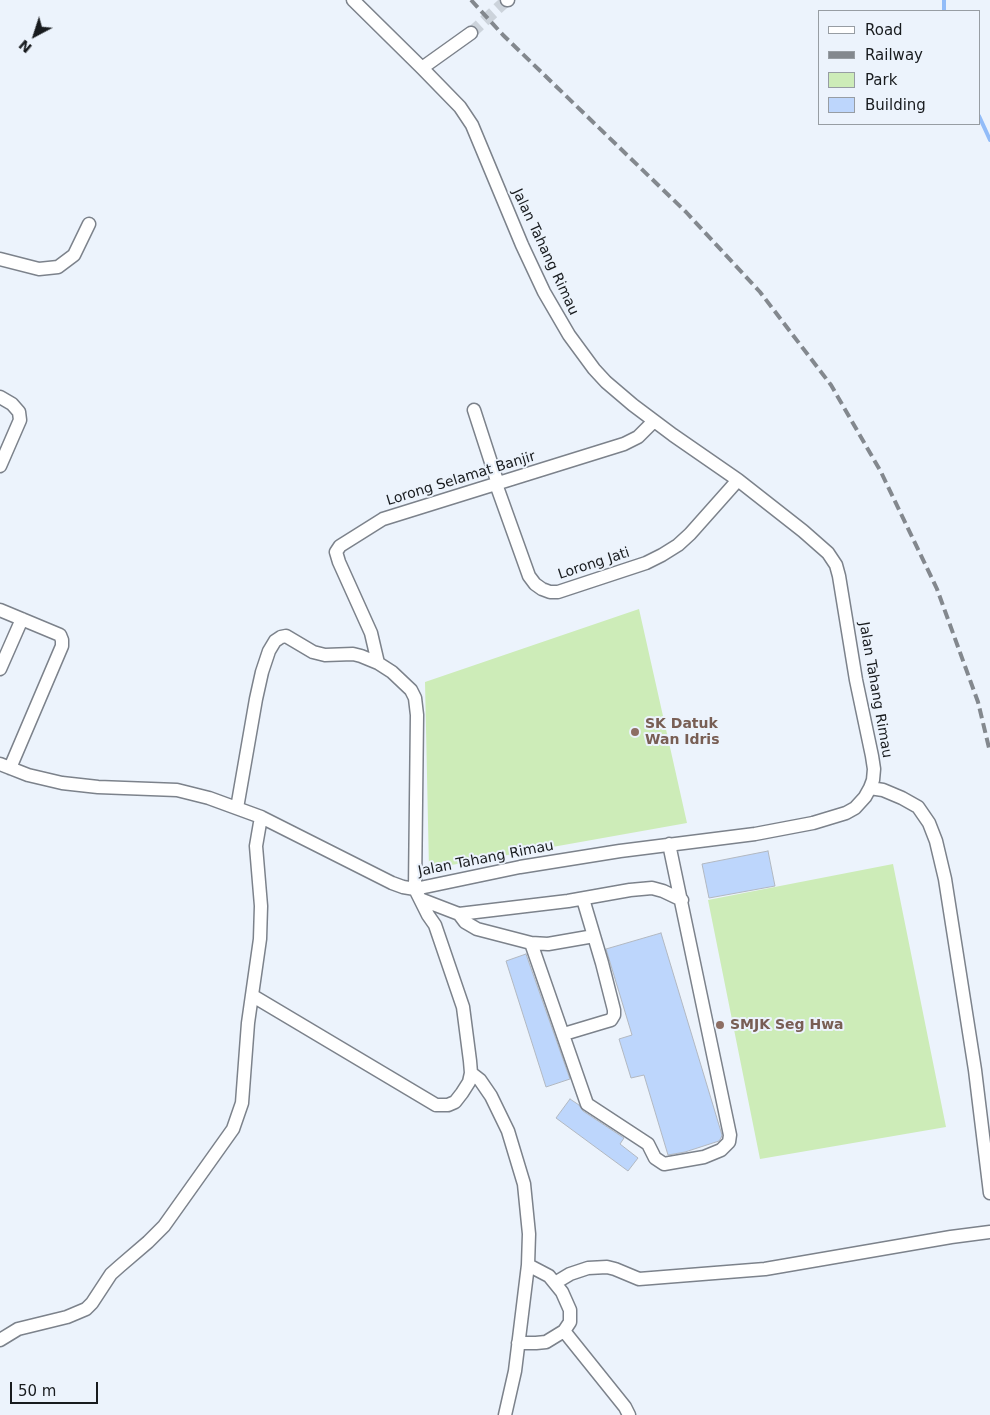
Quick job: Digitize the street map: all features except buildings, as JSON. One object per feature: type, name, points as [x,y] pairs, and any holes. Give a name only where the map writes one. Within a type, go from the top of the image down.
[{"type":"street","name":"Jalan Tahang Rimau","points":[[5,766],[42,778],[77,785],[177,790],[209,798],[261,817],[392,883],[418,894],[520,867],[620,850],[755,834],[839,817],[855,808],[870,788],[874,769],[836,565],[828,554],[803,531],[738,480],[654,421],[606,382],[594,369],[568,335],[544,292],[472,125],[460,107],[353,0]]},
{"type":"street","points":[[422,68],[471,33]]},
{"type":"street","points":[[0,259],[39,269],[58,267],[74,255],[89,224]]},
{"type":"street","points":[[0,396],[12,404],[19,412],[20,420],[0,466]]},
{"type":"street","name":"Lorong Jati","points":[[474,410],[529,576],[542,590],[558,592],[662,556],[690,534],[738,480]]},
{"type":"street","name":"Lorong Selamat Banjir","points":[[378,663],[371,633],[339,562],[336,552],[340,546],[383,519],[624,444],[638,438],[654,421]]},
{"type":"street","points":[[0,610],[60,635],[62,640],[62,646],[5,766]]},
{"type":"street","points":[[0,670],[22,619]]},
{"type":"street","points":[[237,808],[256,699],[269,651],[275,641],[286,636],[319,654],[353,654],[360,656],[378,663],[392,672],[411,690],[415,698],[416,715],[418,894],[428,915],[435,924],[463,1006],[471,1072],[468,1082],[454,1102],[448,1105],[436,1105],[252,996]]},
{"type":"street","points":[[870,788],[883,790],[902,798],[918,808],[930,822],[936,841],[945,878],[973,1060],[990,1193]]},
{"type":"street","points":[[0,1340],[18,1330],[68,1317],[86,1309],[111,1274],[164,1226],[229,1136],[239,1117],[242,1103],[248,1023],[260,939],[261,906],[256,846],[261,817]]},
{"type":"street","points":[[532,943],[587,1104],[648,1144],[655,1158],[664,1164],[704,1157],[721,1150],[728,1142],[730,1135],[669,844]]},
{"type":"street","points":[[459,914],[583,899],[652,888],[663,890],[682,900]]},
{"type":"street","points":[[418,894],[459,914],[465,922],[477,929],[532,943],[548,944],[594,936]]},
{"type":"street","points":[[564,1034],[611,1020],[614,1015],[583,899]]},
{"type":"street","points":[[471,1072],[480,1080],[508,1131],[524,1184],[529,1234],[528,1265],[515,1371],[505,1415]]},
{"type":"street","points":[[555,1283],[570,1274],[588,1268],[607,1267],[639,1279],[765,1269],[942,1238],[990,1232]]},
{"type":"street","points":[[518,1343],[546,1342],[564,1330],[570,1322],[570,1310],[562,1292],[549,1276],[528,1265]]},
{"type":"street","points":[[564,1330],[625,1407],[629,1415]]},
{"type":"green space","points":[[639,609],[687,823],[429,869],[425,682]]},
{"type":"green space","points":[[893,864],[946,1127],[760,1159],[708,900]]},
{"type":"waterway","points":[[944,0],[944,10]]},
{"type":"waterway","points":[[980,118],[990,140]]},
{"type":"tunnel","points":[[471,33],[507,0]]},
{"type":"railway","points":[[471,0],[503,35],[686,212],[760,292],[831,385],[881,472],[937,589],[978,702],[990,752]]},
{"type":"place","name":"SK Datuk Wan Idris","points":[[635,732]]},
{"type":"place","name":"SMJK Seg Hwa","points":[[720,1025]]}]
